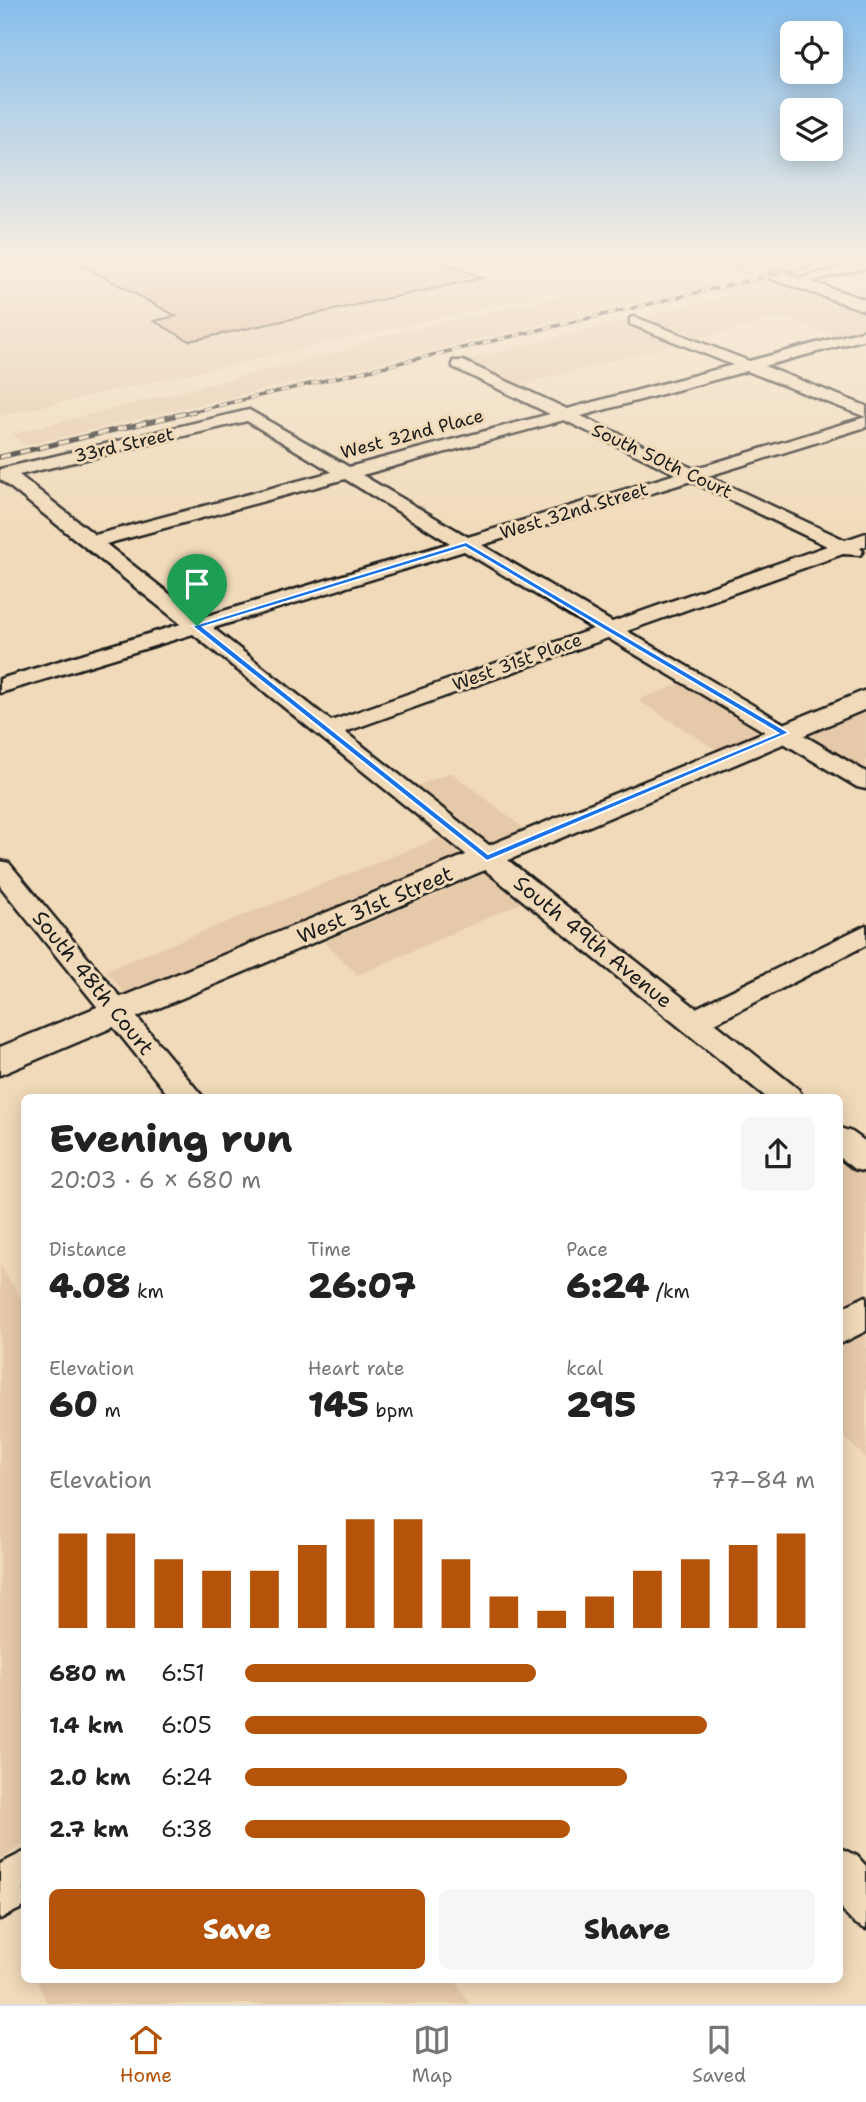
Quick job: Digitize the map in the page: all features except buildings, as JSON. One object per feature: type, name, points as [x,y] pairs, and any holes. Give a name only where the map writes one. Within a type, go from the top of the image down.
[{"type":"main road","name":"West 31st Street","points":[[0,1062],[866,699]]},
{"type":"street","points":[[721,355],[866,412]]},
{"type":"street","name":"West 32nd Place","points":[[91,542],[788,355]]},
{"type":"street","name":"South 50th Court","points":[[458,364],[866,557]]},
{"type":"street","name":"33rd Street","points":[[3,474],[249,415],[346,473]]},
{"type":"street","name":"West 32nd Street","points":[[0,686],[866,422]]},
{"type":"street","points":[[346,473],[866,782]]},
{"type":"street","name":"South 49th Avenue","points":[[3,474],[783,1094]]},
{"type":"street","name":"West 31st Place","points":[[327,730],[866,539]]},
{"type":"street","name":"South 48th Court","points":[[0,869],[184,1094]]},
{"type":"street","points":[[693,1022],[866,934]]},
{"type":"street","points":[[843,1142],[866,1160]]},
{"type":"street","points":[[843,1327],[866,1311]]},
{"type":"street","points":[[843,1877],[866,1904]]},
{"type":"street","points":[[0,1894],[21,1879]]},
{"type":"shaded area","points":[[0,355],[275,355],[0,416]]},
{"type":"shaded area","points":[[329,355],[413,355],[26,445],[11,434]]},
{"type":"shaded area","points":[[488,355],[636,355],[510,387],[458,362]]},
{"type":"shaded area","points":[[684,682],[764,731],[717,750],[638,700]]},
{"type":"shaded area","points":[[866,712],[866,773],[805,738]]},
{"type":"shaded area","points":[[451,772],[526,830],[488,845],[414,787]]},
{"type":"shaded area","points":[[444,836],[466,855],[126,995],[106,970]]},
{"type":"shaded area","points":[[487,873],[523,902],[358,975],[324,942]]},
{"type":"shaded area","points":[[843,1158],[866,1177],[866,1291],[843,1306]]},
{"type":"shaded area","points":[[0,1265],[21,1298],[21,1845],[0,1860]]},
{"type":"shaded area","points":[[866,1331],[866,1458],[843,1436],[843,1347]]},
{"type":"shaded area","points":[[38,1983],[457,1983],[470,2004],[47,2004]]},
{"type":"railway","points":[[187,413],[435,355]]},
{"type":"railway","points":[[0,457],[195,411]]},
{"type":"route","points":[[466,544],[785,733],[487,858],[197,626],[466,544]]}]
